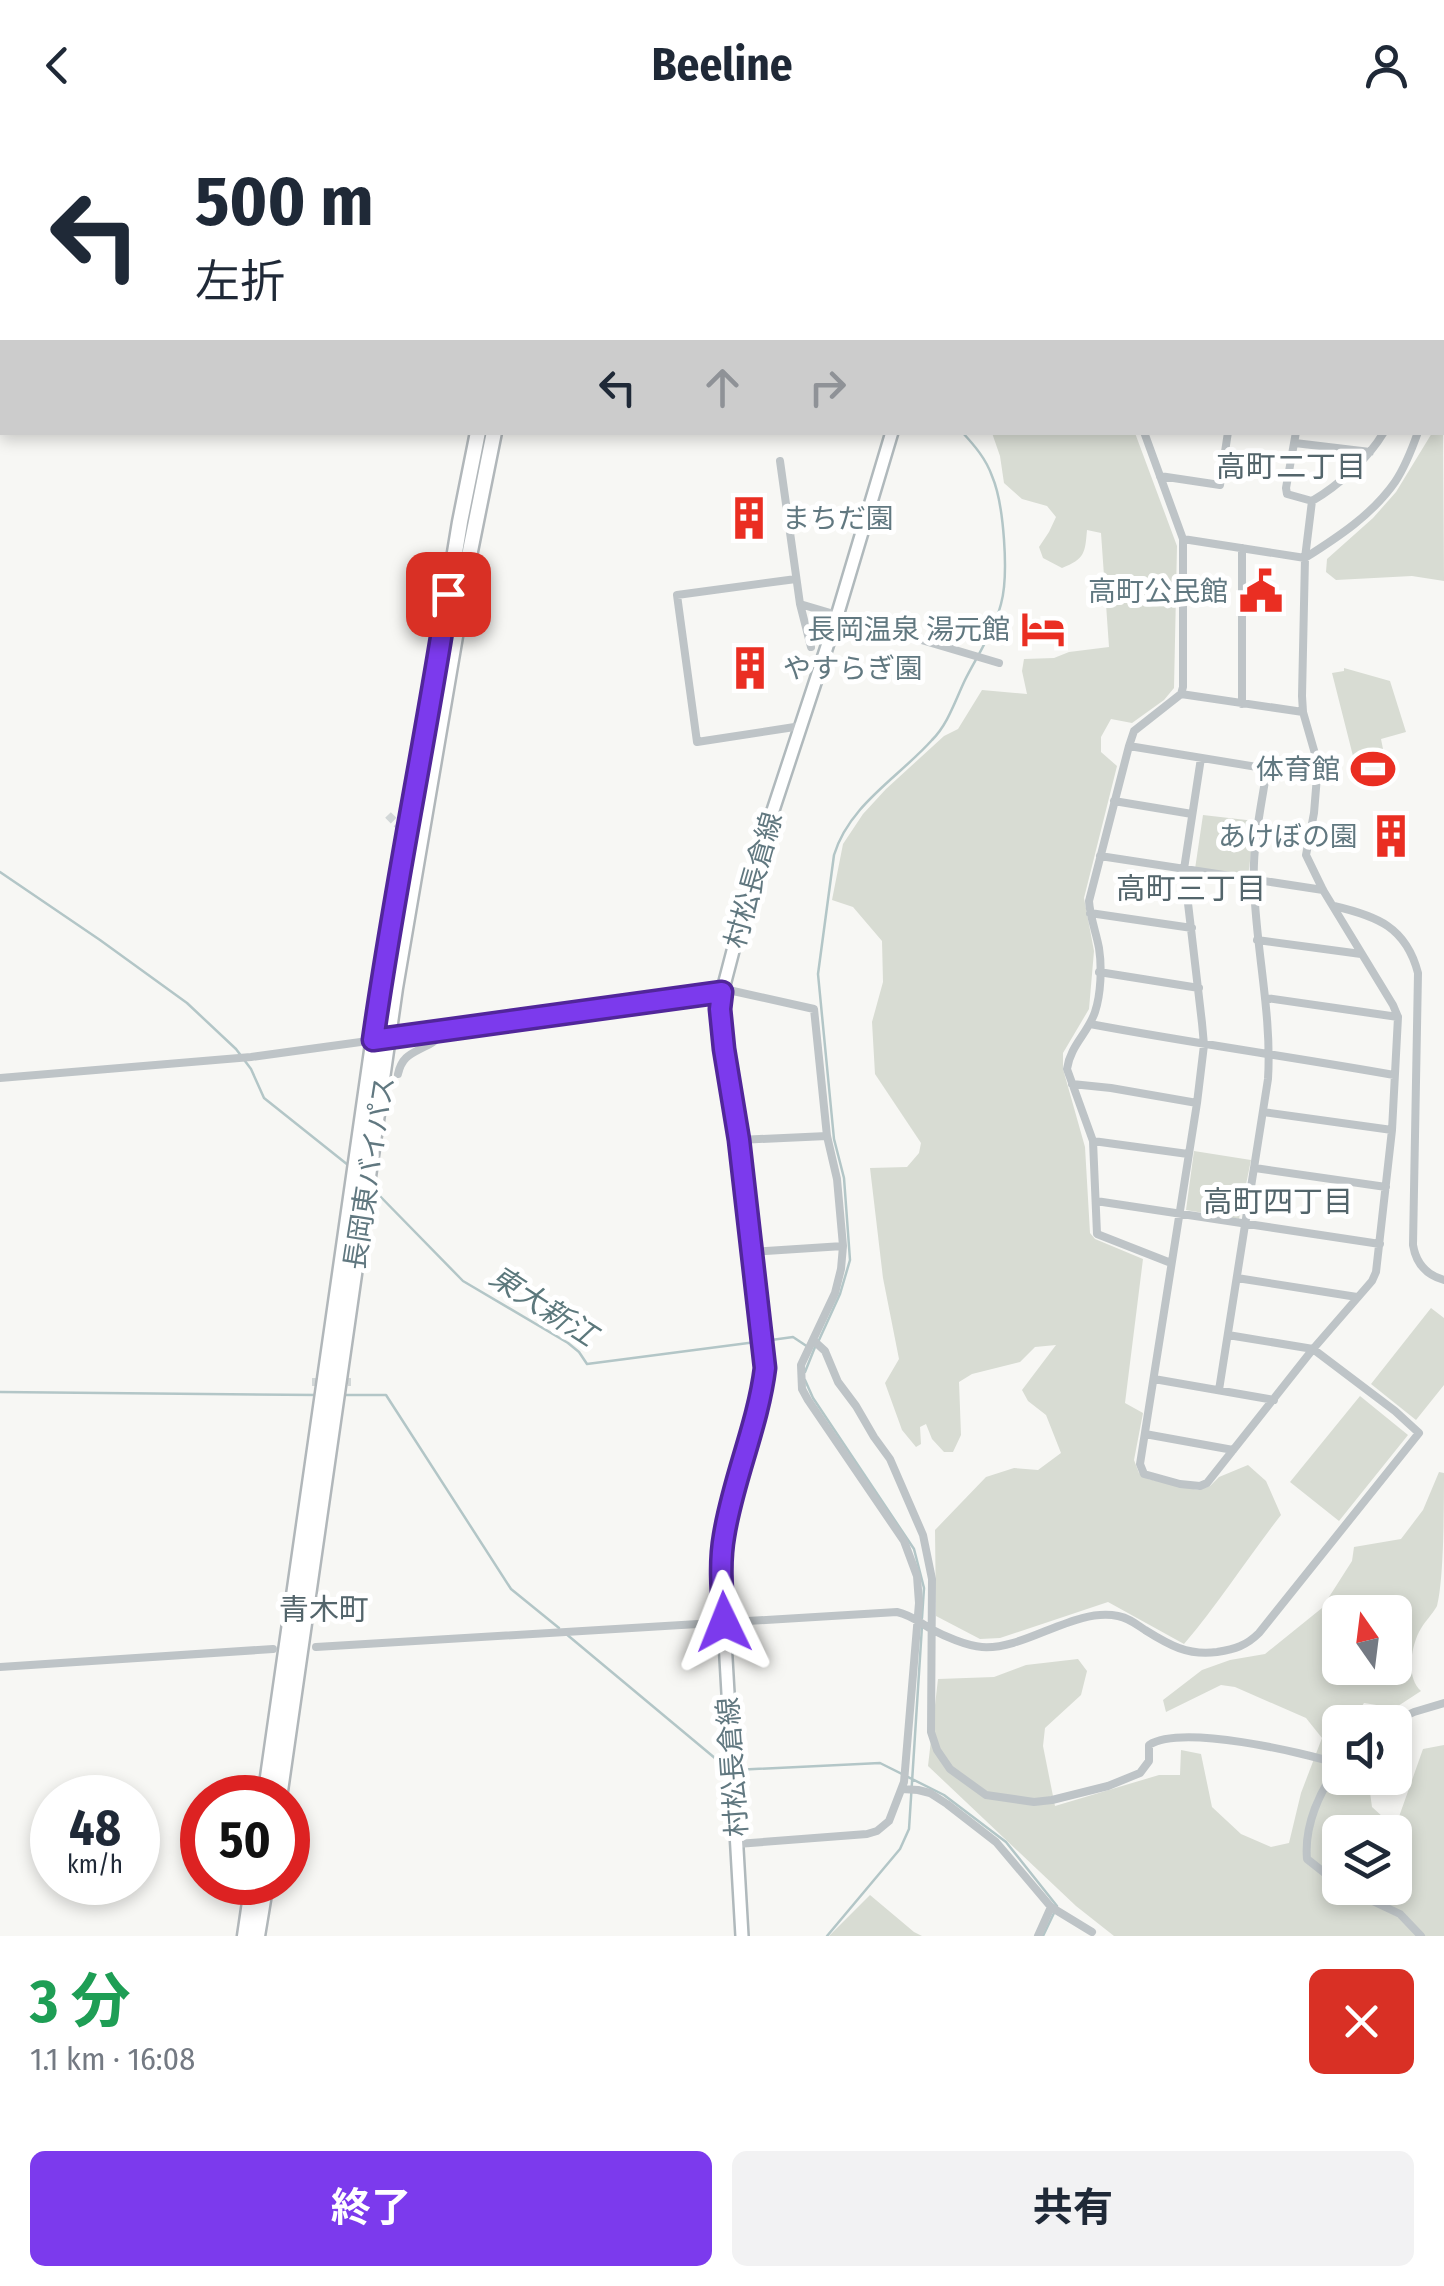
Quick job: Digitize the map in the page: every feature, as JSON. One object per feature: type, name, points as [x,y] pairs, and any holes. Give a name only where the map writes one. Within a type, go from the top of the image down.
[{"type":"highway","name":"長岡東バイパス","points":[[282,1775],[380,1039],[386,953],[475,435]]},
{"type":"highway","name":"長岡東バイパス","points":[[269,1775],[380,1039],[493,435]]},
{"type":"highway","points":[[245,1936],[250,1905]]},
{"type":"highway","points":[[257,1936],[262,1905]]},
{"type":"main road","name":"村松長倉線","points":[[742,1936],[722,1589],[724,1535],[765,1368],[720,1009],[758,859],[891,435]]},
{"type":"street","points":[[1145,435],[1183,539],[1182,687],[1180,694],[1134,732],[1128,746],[1089,901],[1100,951],[1096,1010],[1073,1047],[1067,1069],[1092,1140],[1097,1234],[1171,1263]]},
{"type":"street","points":[[1160,476],[1220,485],[1228,435]]},
{"type":"street","points":[[1370,452],[1295,438],[1287,494],[1312,501],[1322,495],[1370,452],[1382,435]]},
{"type":"street","points":[[1183,539],[1305,558],[1359,521],[1386,494],[1400,474],[1417,435]]},
{"type":"street","points":[[780,461],[800,604],[811,646]]},
{"type":"street","points":[[1201,758],[1184,869],[1204,1045],[1140,1464],[1144,1474],[1200,1486],[1207,1483],[1313,1348],[1372,1281],[1380,1244],[1398,1016],[1306,855],[1318,777],[1303,712],[1305,558],[1312,501]]},
{"type":"street","points":[[1242,548],[1242,704]]},
{"type":"street","points":[[796,579],[677,595],[697,742],[802,726]]},
{"type":"street","points":[[800,604],[999,662]]},
{"type":"street","points":[[1180,694],[1303,712]]},
{"type":"street","points":[[1128,746],[1318,777]]},
{"type":"street","points":[[1219,1390],[1270,1053],[1253,880],[1267,769]]},
{"type":"street","points":[[1114,801],[1192,814]]},
{"type":"street","points":[[1100,856],[1323,890]]},
{"type":"street","points":[[1334,906],[1388,925],[1408,944],[1414,956],[1418,973],[1413,1245],[1415,1258],[1424,1269],[1444,1280]]},
{"type":"street","points":[[1090,913],[1192,928]]},
{"type":"street","points":[[1257,940],[1361,954]]},
{"type":"street","points":[[1100,972],[1198,988]]},
{"type":"street","points":[[0,1078],[250,1058],[722,992],[746,993],[814,1009],[843,1246],[834,1293],[800,1365],[802,1389],[910,1552],[919,1588],[910,1740],[902,1790],[889,1820],[878,1830],[737,1844]]},
{"type":"street","points":[[1266,998],[1398,1016]]},
{"type":"street","points":[[1090,1024],[1394,1075]]},
{"type":"street","points":[[398,1074],[410,1054],[447,1031]]},
{"type":"street","points":[[1072,1084],[1197,1103]]},
{"type":"street","points":[[1263,1112],[1392,1130]]},
{"type":"street","points":[[739,1140],[828,1136]]},
{"type":"street","points":[[1092,1140],[1188,1154]]},
{"type":"street","points":[[1255,1168],[1386,1187]]},
{"type":"street","points":[[1096,1201],[1380,1244]]},
{"type":"street","points":[[752,1252],[843,1246]]},
{"type":"street","points":[[1237,1278],[1357,1297]]},
{"type":"street","points":[[316,1646],[896,1612],[984,1647],[1098,1615],[1130,1620],[1172,1646],[1192,1653],[1220,1652],[1246,1645],[1419,1433],[1313,1348],[1228,1335]]},
{"type":"street","points":[[812,1340],[825,1350],[838,1382],[890,1460],[924,1535],[932,1579],[933,1742],[950,1769],[986,1795],[1034,1802],[1108,1786],[1140,1773],[1150,1761],[1150,1746],[1172,1738],[1257,1744],[1322,1760]]},
{"type":"street","points":[[1154,1379],[1274,1400]]},
{"type":"street","points":[[1145,1434],[1234,1450]]},
{"type":"street","points":[[0,1667],[274,1649]]},
{"type":"street","points":[[1412,1713],[1444,1702]]},
{"type":"street","points":[[902,1790],[930,1793],[996,1842],[1050,1907],[1092,1932]]},
{"type":"street","points":[[1322,1793],[1306,1840],[1307,1859],[1322,1870]]},
{"type":"street","points":[[1382,1905],[1400,1914],[1421,1936]]},
{"type":"street","points":[[1038,1936],[1050,1907]]},
{"type":"shaded area","points":[[993,435],[1136,435],[1177,546],[1174,688],[1132,723],[1111,719],[1101,737],[1101,752],[1117,766],[1084,898],[1094,951],[1089,1009],[1063,1053],[1063,1069],[1085,1147],[1090,1233],[1095,1239],[1143,1259],[1125,1403],[1143,1413],[1134,1460],[1139,1473],[1148,1479],[1198,1490],[1248,1465],[1266,1481],[1281,1515],[1184,1644],[1108,1602],[1000,1638],[980,1639],[936,1616],[935,1530],[986,1477],[1014,1468],[1038,1470],[1061,1453],[1046,1415],[1028,1401],[1022,1390],[1056,1345],[1035,1347],[1020,1362],[972,1374],[959,1382],[961,1435],[953,1452],[944,1452],[932,1439],[926,1424],[920,1427],[921,1444],[916,1447],[902,1430],[885,1383],[899,1359],[883,1278],[870,1168],[907,1167],[919,1153],[921,1143],[875,1074],[872,1022],[883,982],[882,941],[853,907],[832,900],[843,844],[886,789],[944,736],[958,729],[982,690],[1027,694],[1022,671],[1024,659],[1054,658],[1109,647],[1101,533],[1087,530],[1082,554],[1070,565],[1062,568],[1043,558],[1039,547],[1056,517],[1047,506],[1022,499],[1004,483]]},
{"type":"shaded area","points":[[1431,435],[1443,435],[1444,581],[1412,576],[1336,580],[1326,572],[1327,559],[1396,492]]},
{"type":"shaded area","points":[[1344,668],[1390,681],[1406,732],[1381,739],[1383,749],[1353,756],[1332,673]]},
{"type":"shaded area","points":[[1203,815],[1255,821],[1248,877],[1195,869]]},
{"type":"shaded area","points":[[1194,1151],[1251,1160],[1239,1219],[1186,1210]]},
{"type":"shaded area","points":[[1431,1308],[1444,1318],[1444,1385],[1416,1420],[1371,1384]]},
{"type":"shaded area","points":[[1360,1396],[1408,1435],[1339,1521],[1290,1482]]},
{"type":"shaded area","points":[[1439,1472],[1444,1473],[1437,1606],[1419,1632],[1412,1654],[1412,1595],[1330,1595],[1352,1561],[1354,1547],[1401,1539],[1423,1510]]},
{"type":"shaded area","points":[[1322,1608],[1322,1685],[1412,1685],[1412,1671],[1421,1691],[1400,1705],[1322,1705],[1322,1738],[1306,1718],[1235,1687],[1221,1685],[1166,1712],[1163,1700],[1202,1670],[1265,1654]]},
{"type":"shaded area","points":[[1078,1659],[1087,1671],[1081,1695],[1045,1728],[1043,1746],[1055,1806],[1159,1775],[1180,1775],[1181,1750],[1201,1754],[1212,1807],[1241,1834],[1271,1847],[1289,1843],[1301,1793],[1322,1738],[1322,1795],[1370,1795],[1372,1807],[1381,1815],[1322,1815],[1322,1905],[1412,1905],[1412,1815],[1400,1815],[1407,1795],[1412,1795],[1412,1780],[1423,1749],[1444,1745],[1444,1936],[1114,1936],[1076,1906],[928,1766],[938,1679],[994,1677],[1026,1665]]},
{"type":"shaded area","points":[[870,1895],[914,1932],[922,1936],[829,1936]]},
{"type":"waterway","points":[[819,1340],[850,1260],[844,1178],[834,1139],[818,974],[834,855],[841,837],[863,806],[938,734],[1001,604],[1005,576],[1000,504],[990,470],[965,435]]},
{"type":"waterway","name":"東大新江","points":[[0,872],[187,1003],[236,1049],[251,1069],[264,1098],[348,1165]]},
{"type":"waterway","name":"東大新江","points":[[372,1188],[463,1281],[568,1343],[587,1364],[756,1342]]},
{"type":"waterway","name":"東大新江","points":[[764,1341],[793,1337],[808,1347]]},
{"type":"waterway","name":"東大新江","points":[[805,1372],[815,1347]]},
{"type":"waterway","name":"東大新江","points":[[805,1380],[813,1398],[914,1549],[924,1588],[922,1618]]},
{"type":"waterway","points":[[0,1392],[318,1395]]},
{"type":"waterway","points":[[341,1395],[386,1395],[511,1589],[559,1628]]},
{"type":"waterway","points":[[827,1936],[900,1849],[909,1829],[922,1626]]},
{"type":"waterway","points":[[565,1633],[728,1769]]},
{"type":"waterway","points":[[735,1770],[880,1763],[944,1795],[1006,1842],[1057,1906]]},
{"type":"waterway","points":[[1043,1936],[1054,1913]]},
{"type":"tunnel","points":[[388,815],[407,834]]},
{"type":"tunnel","points":[[312,1382],[351,1382]]},
{"type":"place","name":"まちだ園","points":[[749,518]]},
{"type":"place","name":"高町公民館","points":[[1261,591]]},
{"type":"place","name":"長岡温泉 湯元館","points":[[1043,629]]},
{"type":"place","name":"やすらぎ園","points":[[750,668]]},
{"type":"place","name":"体育館","points":[[1373,769]]},
{"type":"place","name":"あけぼの園","points":[[1391,836]]},
{"type":"district","name":"高町二丁目","points":[[1291,467]]},
{"type":"district","name":"高町三丁目","points":[[1191,889]]},
{"type":"district","name":"高町四丁目","points":[[1278,1202]]},
{"type":"district","name":"青木町","points":[[324,1610]]},
{"type":"route","points":[[448,594],[373,1040],[722,992],[724,1049],[739,1140],[765,1368],[724,1535],[724,1622]]}]
